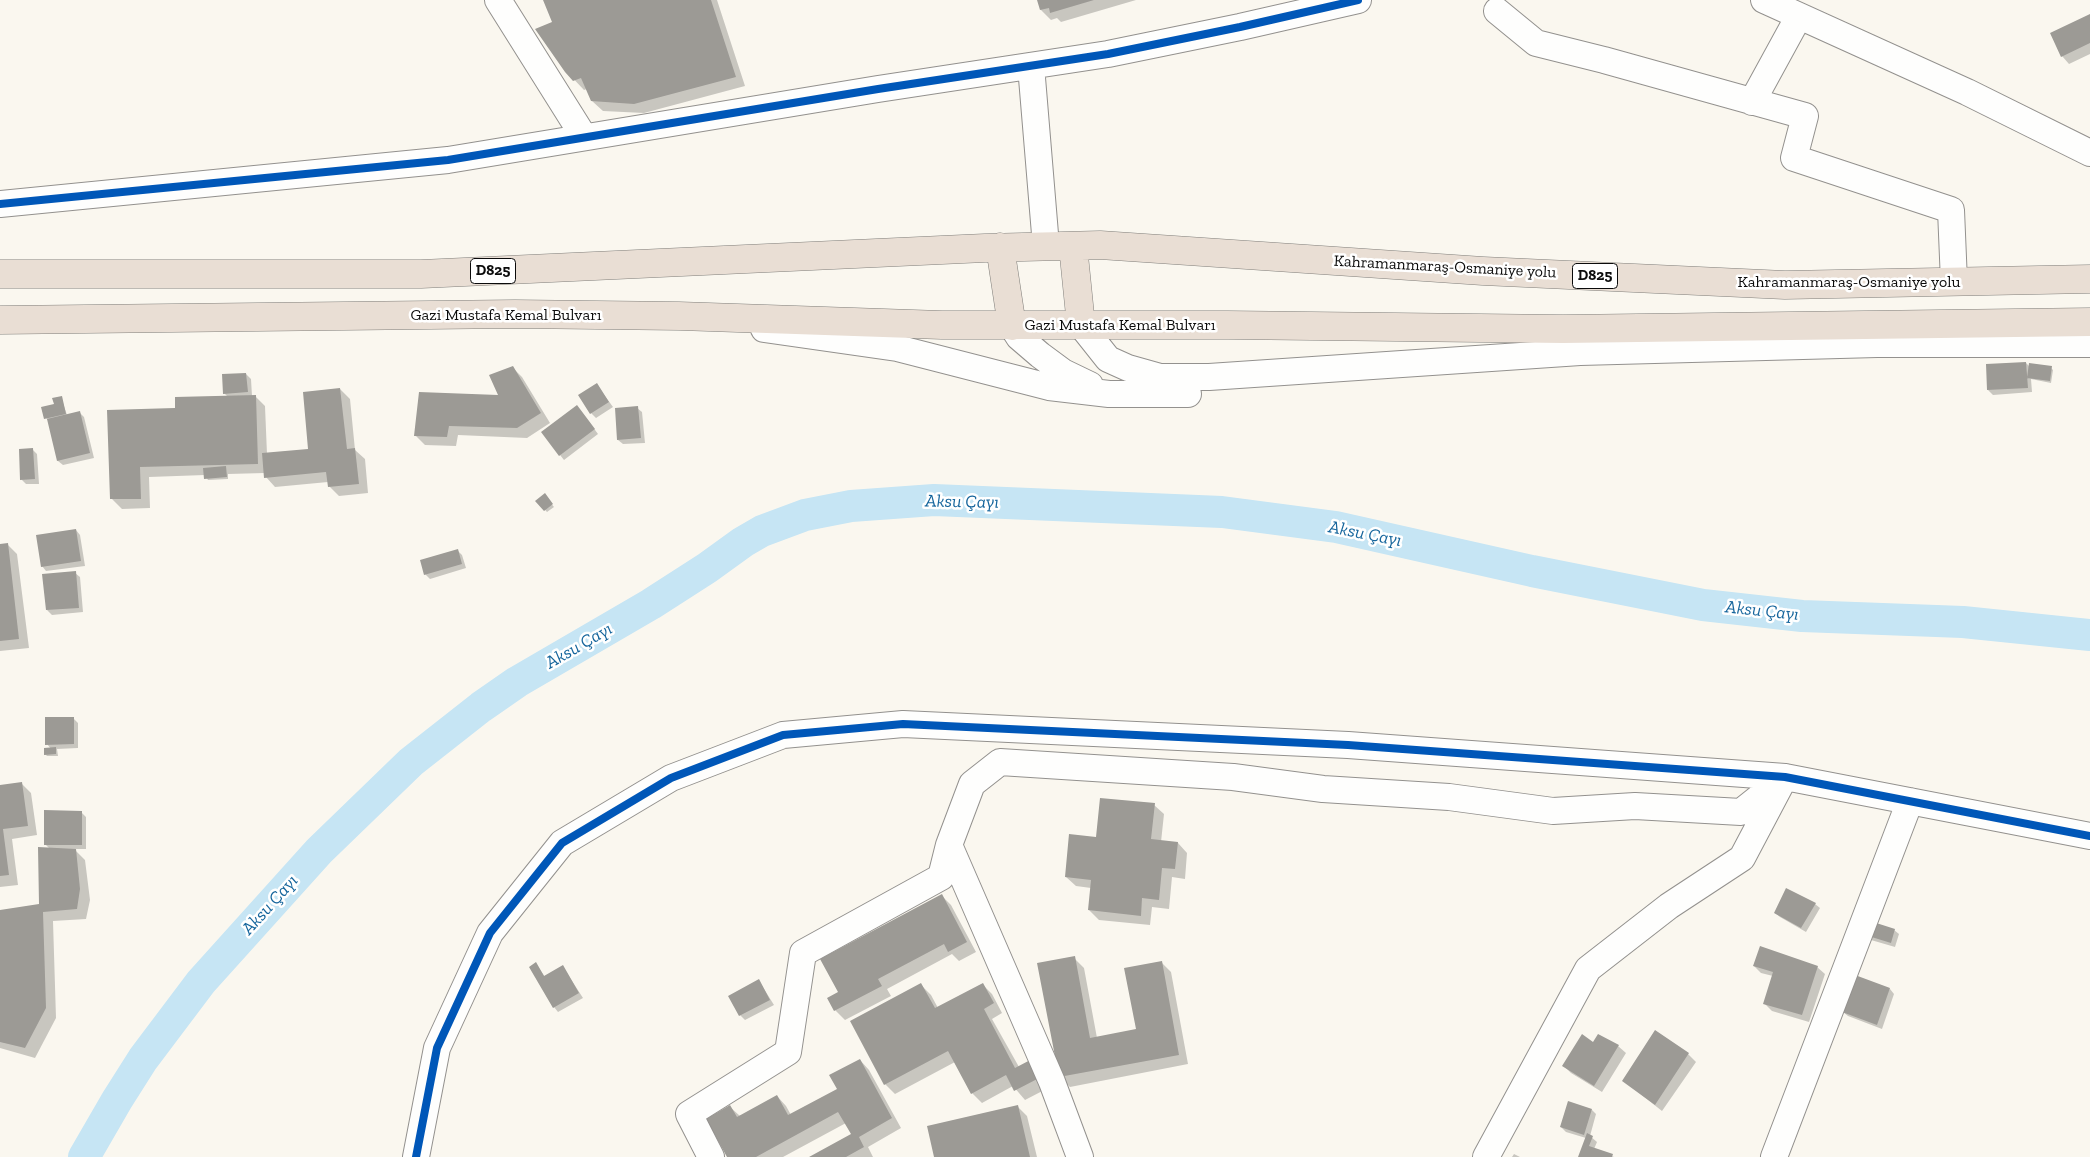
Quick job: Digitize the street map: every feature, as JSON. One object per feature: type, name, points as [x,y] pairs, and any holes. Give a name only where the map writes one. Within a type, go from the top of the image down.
[{"type":"highway","name":"Kahramanmaraş-Osmaniye yolu","points":[[1073,246],[1100,245],[1484,271],[1776,284],[2090,279]]},
{"type":"highway","points":[[993,248],[1073,246],[1081,325]]},
{"type":"highway","name":"Gazi Mustafa Kemal Bulvarı","points":[[993,248],[1012,326]]},
{"type":"highway","name":"D825","points":[[0,274],[421,274],[993,248]]},
{"type":"highway","name":"Gazi Mustafa Kemal Bulvarı","points":[[0,320],[515,314],[679,316],[932,325],[1228,325],[1563,329],[2090,322]]},
{"type":"street","points":[[498,0],[584,137]]},
{"type":"street","points":[[0,204],[448,160],[1108,54],[1358,0]]},
{"type":"street","points":[[1764,0],[1967,92],[2090,153]]},
{"type":"street","points":[[1497,11],[1536,44],[1604,60],[1805,116],[1794,158],[1951,210],[1954,282]]},
{"type":"street","points":[[1752,102],[1799,16]]},
{"type":"street","points":[[1031,66],[1046,246]]},
{"type":"street","points":[[679,316],[897,348],[1049,387],[1109,394],[1207,394],[1580,352],[1877,344],[2090,344]]},
{"type":"street","points":[[1081,325],[1108,359],[1128,368],[1160,377],[1208,377],[1536,356]]},
{"type":"street","points":[[1012,326],[1020,337],[1040,356],[1063,372],[1109,394]]},
{"type":"street","points":[[416,1157],[437,1048],[490,933],[562,843],[671,778],[783,735],[913,724],[1348,745],[1785,777],[2090,836]]},
{"type":"street","points":[[711,1157],[688,1114],[788,1052],[803,953],[941,877],[949,845],[972,784],[1000,762],[1233,777],[1322,789],[1449,797],[1552,810],[1635,806],[1741,812],[1785,777]]},
{"type":"street","points":[[1486,1157],[1588,969],[1669,906],[1742,858],[1785,777]]},
{"type":"street","points":[[1774,1157],[1910,801]]},
{"type":"street","points":[[949,845],[1052,1082],[1080,1157]]},
{"type":"building","points":[[543,0],[711,0],[736,77],[634,104],[591,101],[581,78],[573,81],[535,29],[552,22]]},
{"type":"building","points":[[1037,0],[1094,0],[1050,13],[1049,8],[1040,10]]},
{"type":"building","points":[[2090,14],[2090,43],[2061,57],[2050,33]]},
{"type":"building","points":[[2026,362],[2028,388],[1987,390],[1986,364]]},
{"type":"building","points":[[2029,363],[2052,366],[2050,381],[2027,378]]},
{"type":"building","points":[[513,366],[541,413],[517,428],[449,426],[447,437],[414,436],[419,392],[498,395],[489,375]]},
{"type":"building","points":[[246,373],[248,392],[223,394],[222,374]]},
{"type":"building","points":[[597,383],[609,402],[590,414],[578,395]]},
{"type":"building","points":[[340,388],[347,449],[355,448],[359,484],[328,487],[326,472],[264,478],[262,453],[308,449],[303,392]]},
{"type":"building","points":[[256,395],[258,464],[140,467],[141,499],[110,499],[107,410],[175,408],[175,397]]},
{"type":"building","points":[[62,396],[66,414],[44,419],[41,407],[54,404],[52,398]]},
{"type":"building","points":[[577,405],[595,429],[559,456],[541,432]]},
{"type":"building","points":[[638,406],[641,438],[617,440],[615,408]]},
{"type":"building","points":[[80,411],[90,453],[57,461],[47,419]]},
{"type":"building","points":[[33,448],[35,479],[20,480],[19,449]]},
{"type":"building","points":[[226,466],[227,477],[204,479],[203,468]]},
{"type":"building","points":[[545,493],[553,504],[544,511],[535,501]]},
{"type":"building","points":[[76,529],[81,561],[41,567],[36,535]]},
{"type":"building","points":[[8,543],[19,639],[0,641],[0,544]]},
{"type":"building","points":[[458,549],[462,564],[424,575],[420,560]]},
{"type":"building","points":[[76,571],[79,608],[46,610],[42,574]]},
{"type":"building","points":[[45,717],[74,717],[74,744],[45,745]]},
{"type":"building","points":[[56,747],[56,754],[44,755],[44,748]]},
{"type":"building","points":[[22,782],[28,826],[3,829],[9,875],[0,876],[0,785]]},
{"type":"building","points":[[1100,798],[1155,803],[1151,839],[1178,842],[1175,869],[1162,868],[1159,900],[1142,898],[1141,916],[1088,910],[1091,880],[1065,877],[1069,834],[1096,837]]},
{"type":"building","points":[[44,810],[82,811],[82,845],[44,845]]},
{"type":"building","points":[[38,847],[76,849],[80,889],[77,909],[43,912],[46,1008],[25,1048],[0,1042],[0,910],[39,904]]},
{"type":"building","points":[[1786,888],[1816,903],[1801,928],[1774,913]]},
{"type":"building","points":[[942,894],[967,942],[948,952],[944,944],[878,979],[882,986],[834,1011],[827,998],[838,992],[820,959]]},
{"type":"building","points":[[1870,921],[1895,929],[1891,943],[1865,935]]},
{"type":"building","points":[[1760,946],[1818,966],[1802,1015],[1763,1004],[1773,972],[1753,966]]},
{"type":"building","points":[[1075,956],[1090,1038],[1136,1029],[1124,968],[1162,961],[1179,1055],[1059,1077],[1037,963]]},
{"type":"building","points":[[536,962],[544,976],[563,965],[579,993],[553,1008],[529,967]]},
{"type":"building","points":[[1855,975],[1890,988],[1877,1025],[1842,1012]]},
{"type":"building","points":[[759,979],[770,1000],[739,1016],[728,996]]},
{"type":"building","points":[[921,983],[935,1008],[983,983],[994,1003],[984,1009],[1015,1068],[1034,1058],[1043,1076],[1014,1091],[1006,1075],[971,1094],[948,1051],[884,1085],[850,1021]]},
{"type":"building","points":[[1655,1030],[1689,1053],[1655,1105],[1622,1081]]},
{"type":"building","points":[[1582,1034],[1593,1042],[1598,1034],[1619,1045],[1594,1086],[1562,1066]]},
{"type":"building","points":[[860,1059],[892,1118],[859,1137],[864,1147],[846,1157],[809,1157],[851,1134],[838,1112],[756,1157],[727,1157],[706,1119],[730,1105],[737,1117],[777,1095],[788,1115],[837,1089],[829,1075]]},
{"type":"building","points":[[1568,1101],[1592,1109],[1584,1135],[1560,1127]]},
{"type":"building","points":[[1018,1105],[1030,1157],[934,1157],[927,1126]]},
{"type":"building","points":[[1587,1133],[1593,1136],[1589,1146],[1613,1154],[1612,1157],[1578,1157]]},
{"type":"waterway","name":"Aksu Çayı","points":[[84,1157],[143,1059],[201,982],[319,851],[411,762],[481,707],[517,682],[651,604],[743,542],[762,531],[805,515],[851,506],[934,500],[1222,512],[1336,527],[1532,571],[1703,605],[1802,616],[1963,622],[2090,635]]},
{"type":"cycle path","points":[[0,204],[448,160],[878,89],[1108,54],[1358,0]]},
{"type":"cycle path","points":[[416,1157],[437,1048],[490,933],[562,843],[671,778],[783,735],[903,724],[1348,745],[1785,777],[2090,836]]}]
